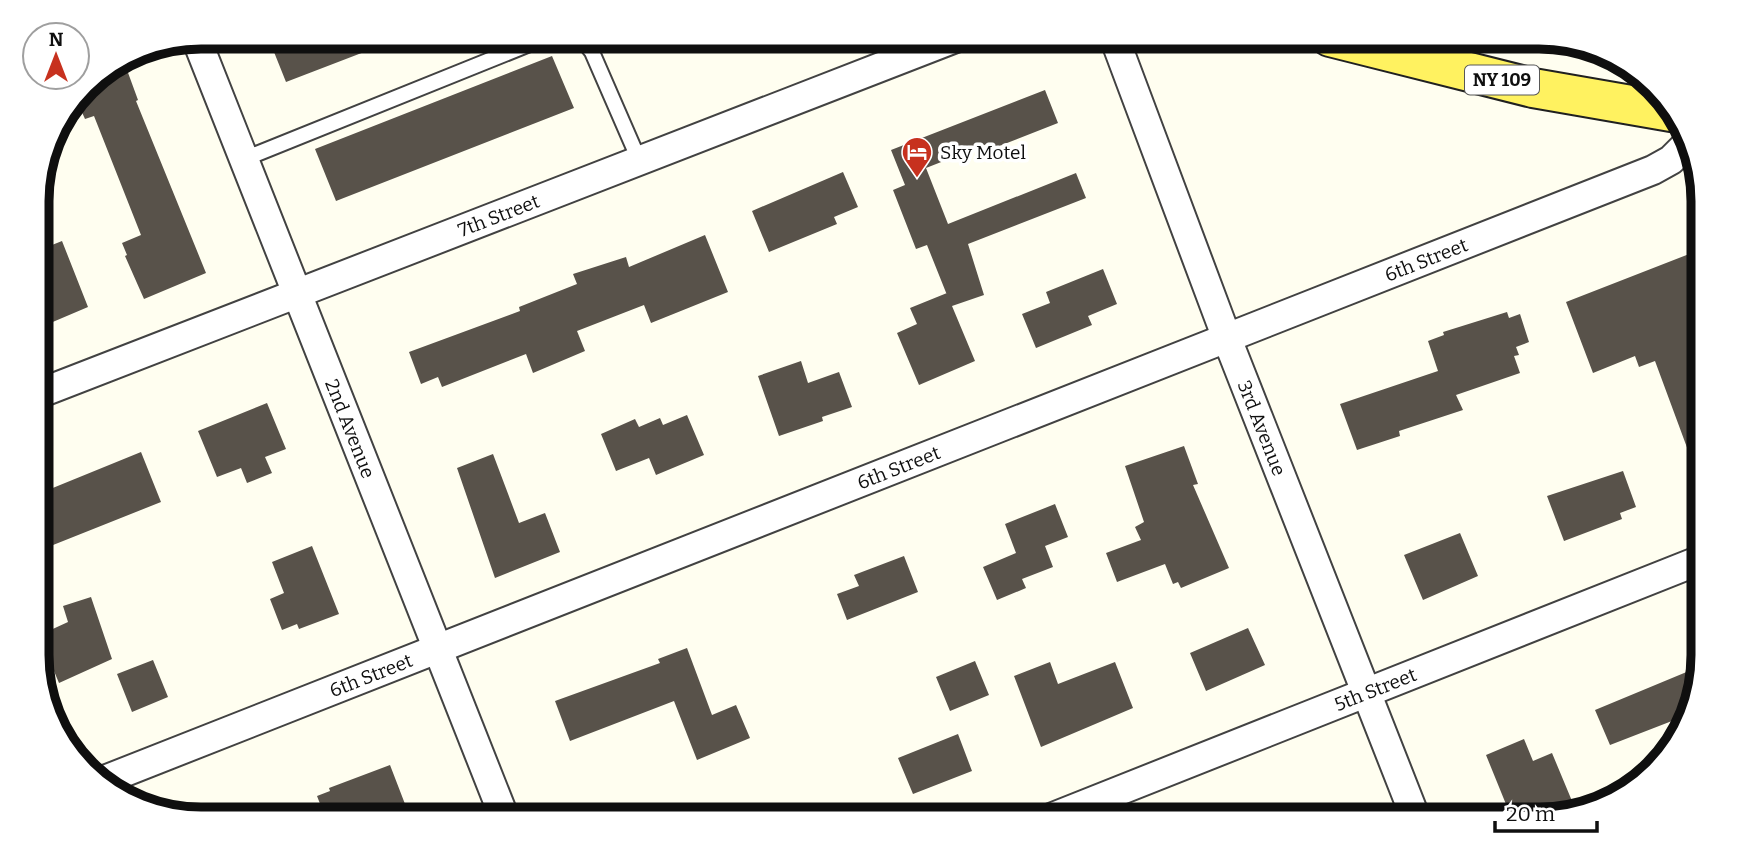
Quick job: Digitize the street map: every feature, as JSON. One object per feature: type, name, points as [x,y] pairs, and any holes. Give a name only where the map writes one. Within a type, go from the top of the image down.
[{"type":"main road","name":"NY 109","points":[[1379,49],[1533,88],[1661,110]]},
{"type":"street","name":"2nd Avenue","points":[[200,49],[501,807]]},
{"type":"street","name":"7th Street","points":[[49,390],[927,49]]},
{"type":"street","name":"3rd Avenue","points":[[1118,49],[1226,336],[1411,807]]},
{"type":"street","name":"6th Street","points":[[110,778],[1653,170],[1671,160],[1682,149]]},
{"type":"street","name":"5th Street","points":[[1078,807],[1691,564]]},
{"type":"lane","points":[[244,159],[517,49]]},
{"type":"lane","points":[[590,49],[639,160]]},
{"type":"building","points":[[273,49],[372,49],[286,82]]},
{"type":"building","points":[[552,56],[574,108],[336,201],[315,149]]},
{"type":"building","points":[[126,68],[138,100],[136,101],[206,273],[144,299],[122,243],[141,235],[94,116],[85,119],[80,108],[93,93]]},
{"type":"building","name":"Sky Motel","points":[[1045,90],[1058,123],[989,150],[987,144],[926,168],[948,224],[1076,173],[1086,198],[968,244],[984,295],[952,306],[975,361],[919,385],[897,333],[917,324],[910,308],[946,293],[927,245],[916,249],[893,190],[905,185],[891,150]]},
{"type":"building","points":[[843,172],[858,207],[834,217],[837,224],[769,252],[752,211]]},
{"type":"building","points":[[705,235],[728,292],[651,323],[644,305],[577,331],[585,351],[533,373],[526,354],[442,387],[438,377],[421,384],[409,352],[520,311],[519,307],[577,284],[573,274],[626,257],[629,267]]},
{"type":"building","points":[[62,241],[88,307],[49,324],[49,246]]},
{"type":"building","points":[[1691,253],[1691,458],[1655,361],[1639,367],[1635,356],[1593,373],[1566,302]]},
{"type":"building","points":[[1103,269],[1117,304],[1088,316],[1092,325],[1036,348],[1022,314],[1050,303],[1046,292]]},
{"type":"building","points":[[1507,312],[1509,318],[1520,314],[1529,342],[1516,347],[1519,355],[1514,356],[1520,373],[1456,395],[1463,410],[1399,431],[1400,436],[1357,450],[1340,404],[1438,371],[1428,341],[1444,335],[1443,332]]},
{"type":"building","points":[[801,361],[808,383],[839,372],[852,407],[822,417],[823,421],[779,436],[758,376]]},
{"type":"building","points":[[267,403],[286,449],[265,457],[272,473],[247,483],[241,468],[217,477],[198,431]]},
{"type":"building","points":[[687,415],[704,455],[656,475],[649,458],[616,471],[601,434],[635,419],[639,427],[660,418],[663,425]]},
{"type":"building","points":[[1184,446],[1198,484],[1193,485],[1229,568],[1181,588],[1178,582],[1173,584],[1165,564],[1117,582],[1106,553],[1141,540],[1135,527],[1144,522],[1125,466]]},
{"type":"building","points":[[141,452],[161,502],[49,547],[49,490]]},
{"type":"building","points":[[493,454],[519,523],[545,513],[560,552],[495,578],[457,468]]},
{"type":"building","points":[[1623,471],[1636,507],[1620,513],[1622,519],[1564,541],[1547,496]]},
{"type":"building","points":[[1055,504],[1068,537],[1045,546],[1053,567],[1022,579],[1026,588],[997,600],[983,567],[1016,553],[1005,524]]},
{"type":"building","points":[[1460,533],[1478,576],[1423,600],[1404,555]]},
{"type":"building","points":[[312,546],[339,614],[299,629],[297,624],[282,630],[270,599],[284,593],[272,562]]},
{"type":"building","points":[[904,556],[918,592],[847,620],[837,594],[859,586],[854,575]]},
{"type":"building","points":[[91,597],[112,659],[59,683],[49,660],[49,651],[52,650],[49,631],[68,622],[63,606]]},
{"type":"building","points":[[1248,628],[1265,665],[1206,691],[1190,653]]},
{"type":"building","points":[[687,648],[712,715],[736,705],[750,738],[697,760],[674,701],[570,741],[555,701],[660,663],[658,659]]},
{"type":"building","points":[[153,660],[168,697],[132,712],[117,674]]},
{"type":"building","points":[[975,661],[989,695],[950,711],[936,677]]},
{"type":"building","points":[[1050,662],[1058,684],[1115,662],[1133,708],[1041,747],[1014,676]]},
{"type":"building","points":[[1690,670],[1686,695],[1676,719],[1610,745],[1595,710]]},
{"type":"building","points":[[958,734],[972,771],[913,794],[898,758]]},
{"type":"building","points":[[1524,739],[1533,761],[1552,753],[1572,801],[1549,807],[1507,807],[1486,755]]},
{"type":"building","points":[[390,765],[405,804],[397,807],[321,807],[317,796],[330,791],[329,788]]},
{"type":"place","name":"Sky Motel","points":[[917,179]]}]
